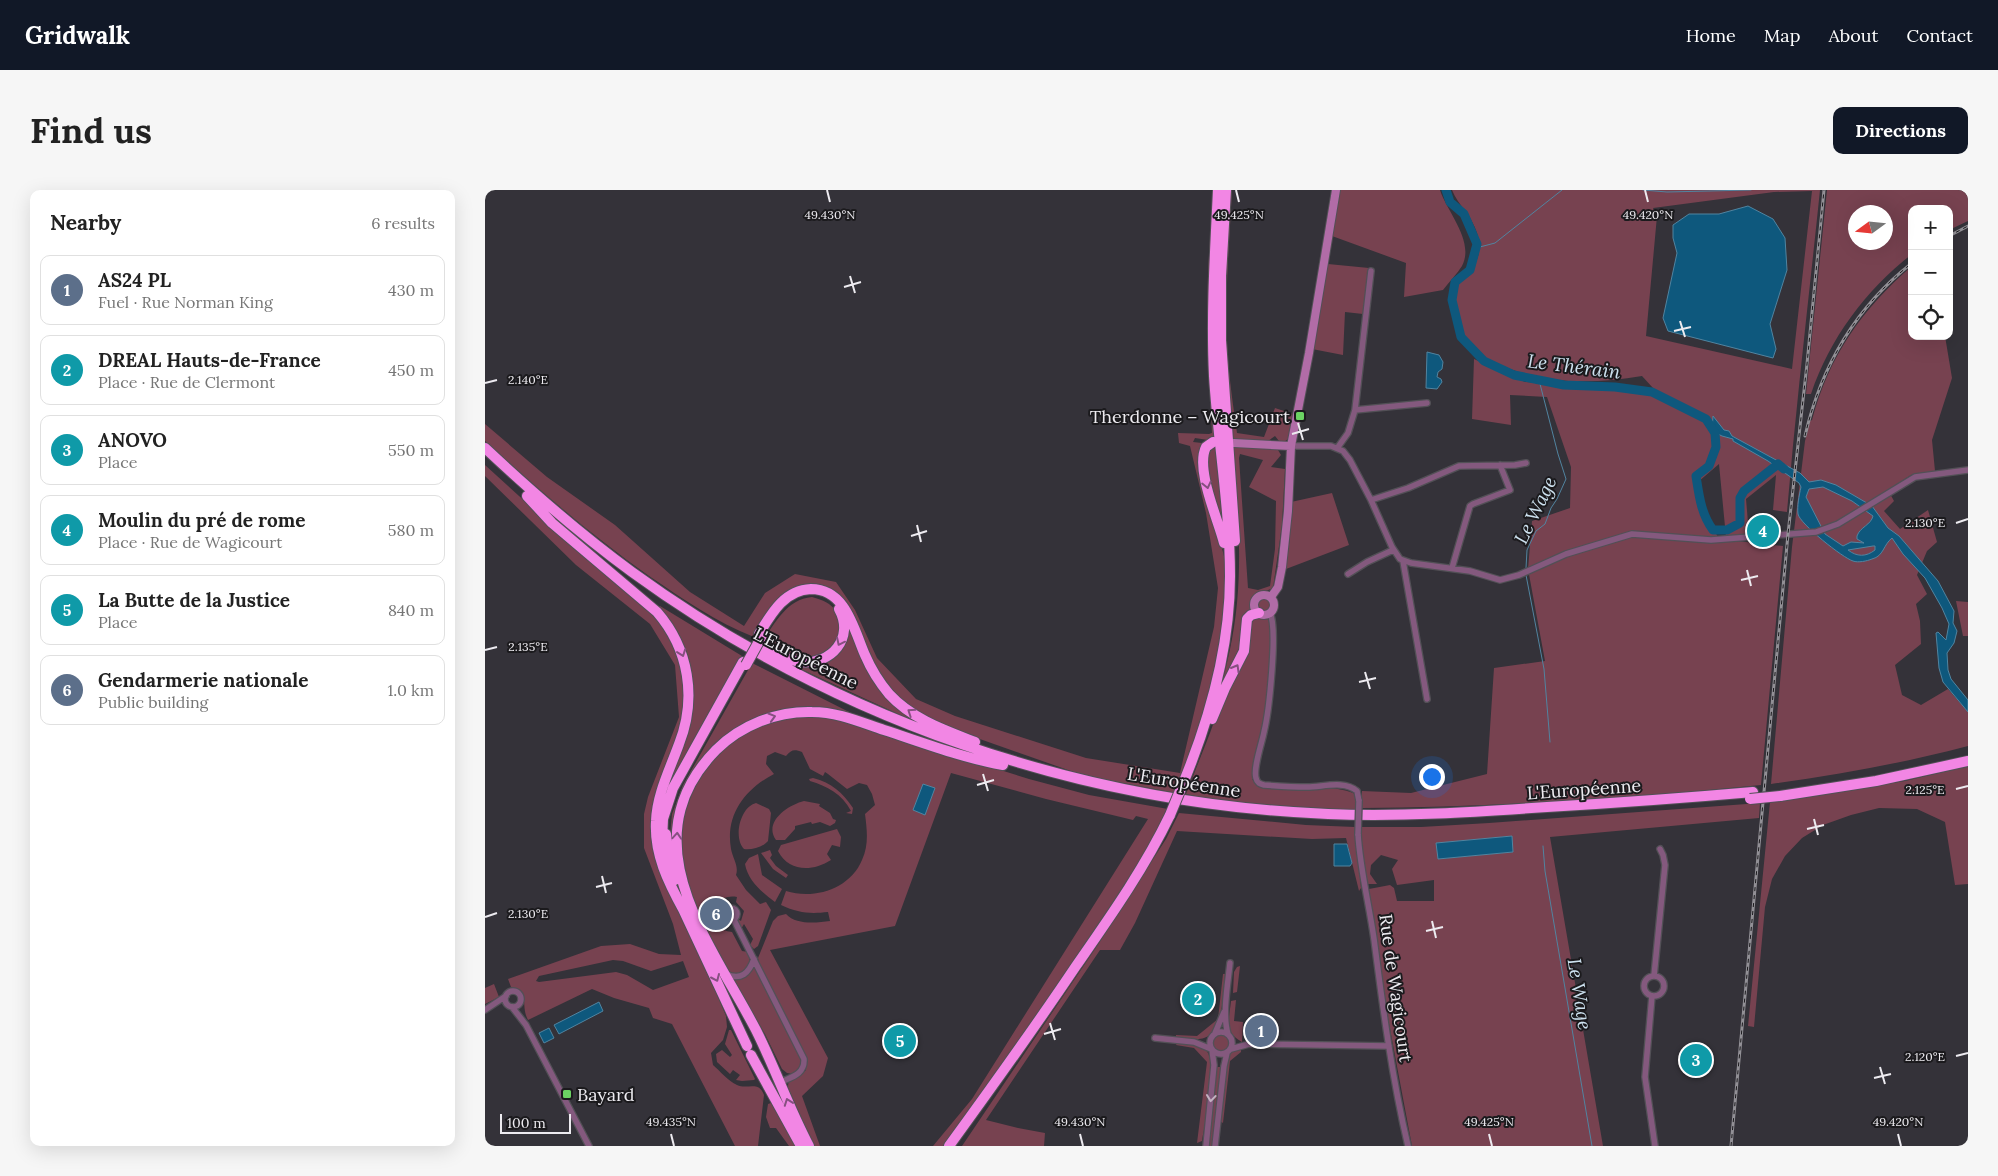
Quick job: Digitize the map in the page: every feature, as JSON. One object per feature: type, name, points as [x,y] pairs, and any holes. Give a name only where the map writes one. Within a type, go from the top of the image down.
[{"type":"highway","points":[[1184,786],[1211,702],[1222,652],[1230,589],[1229,551],[1214,367],[1214,287],[1218,190]]},
{"type":"highway","points":[[1202,744],[1225,657],[1235,578],[1234,520],[1223,395],[1221,331],[1221,276],[1225,190]]},
{"type":"highway","points":[[1213,442],[1206,446],[1202,462],[1211,502],[1226,550],[1227,615]]},
{"type":"highway","name":"L'Européenne","points":[[485,448],[584,536],[673,600],[757,652],[854,701],[965,745],[1070,776],[1138,792],[1212,804],[1281,811],[1351,815],[1469,812],[1751,795]]},
{"type":"highway","name":"L'Européenne","points":[[485,458],[585,545],[640,586],[713,634],[820,693],[933,741],[1003,765],[1085,787],[1167,804],[1251,816],[1321,821],[1447,820],[1780,792],[1875,781],[1968,761]]},
{"type":"highway","points":[[527,496],[552,523],[657,612],[669,628],[684,658],[689,684],[687,716],[682,737],[661,793],[657,811],[655,829],[660,860],[670,886],[749,1051],[801,1146]]},
{"type":"highway","points":[[809,1146],[755,1029],[686,903],[671,868],[667,848],[667,823],[670,807],[678,786],[774,610],[789,596],[806,589],[827,593],[838,600],[847,612],[865,655],[879,681],[904,708],[923,720],[952,733],[1070,776]]},
{"type":"highway","points":[[673,600],[690,607],[771,652],[798,662],[819,661],[833,653],[843,639],[844,622],[839,610],[832,601],[817,594],[805,594],[784,605],[761,635]]},
{"type":"highway","points":[[957,1146],[1130,893],[1153,855],[1223,692],[1244,651],[1247,619],[1251,615],[1259,613]]},
{"type":"highway","points":[[683,911],[671,882],[664,856],[662,830],[665,809],[678,777],[745,664]]},
{"type":"highway","points":[[702,932],[679,872],[676,852],[679,818],[687,792],[701,768],[719,747],[744,729],[763,720],[784,714],[807,712],[831,713],[852,718],[973,759],[1003,765]]},
{"type":"highway","name":"L'Européenne","points":[[1780,792],[1968,754]]},
{"type":"highway","points":[[949,1146],[1122,899],[1171,815]]},
{"type":"street","points":[[1271,597],[1278,586],[1283,558],[1291,446],[1309,353],[1336,190]]},
{"type":"street","points":[[1338,447],[1348,433],[1355,410],[1371,271]]},
{"type":"street","points":[[1355,410],[1427,403]]},
{"type":"street","points":[[1234,443],[1338,447],[1350,460],[1371,500],[1393,550],[1403,561],[1427,699]]},
{"type":"street","points":[[1371,500],[1408,488],[1459,466],[1515,465],[1526,463]]},
{"type":"street","points":[[1452,568],[1470,506],[1509,490],[1500,465]]},
{"type":"street","points":[[1403,561],[1470,571],[1500,580],[1522,574],[1546,562],[1596,544],[1635,534],[1711,540],[1813,532],[1838,524],[1901,484],[1918,476],[1968,470]]},
{"type":"street","points":[[1348,574],[1367,562],[1393,550]]},
{"type":"street","points":[[1263,595],[1271,597],[1274,605],[1270,613],[1264,615],[1259,613],[1254,606],[1255,599],[1263,595]]},
{"type":"street","name":"Rue de Wagicourt","points":[[1270,613],[1274,625],[1271,672],[1266,724],[1255,774],[1257,782],[1264,785],[1311,787],[1329,785],[1349,787],[1357,791],[1361,863],[1395,1093],[1408,1146]]},
{"type":"street","points":[[1654,976],[1665,865],[1660,849]]},
{"type":"street","points":[[734,920],[804,1059],[804,1066],[801,1072],[781,1082]]},
{"type":"street","points":[[723,972],[735,977],[744,975],[750,970],[754,959]]},
{"type":"street","points":[[1215,1146],[1224,1066],[1229,1051],[1230,1036],[1226,1026],[1226,1003],[1230,963]]},
{"type":"street","points":[[1654,976],[1661,980],[1664,988],[1660,994],[1652,996],[1646,993],[1644,985],[1647,978],[1654,976]]},
{"type":"street","points":[[485,1010],[511,991],[516,991],[520,995],[526,1025]]},
{"type":"street","points":[[506,996],[506,1002],[526,1025],[589,1146]]},
{"type":"street","points":[[1652,996],[1645,1081],[1655,1146]]},
{"type":"street","points":[[485,1010],[517,1006],[521,1002]]},
{"type":"street","points":[[1206,1146],[1215,1065],[1209,1041],[1222,1019],[1226,1003]]},
{"type":"street","points":[[1194,1042],[1223,1032],[1249,1044]]},
{"type":"street","points":[[1155,1038],[1194,1042],[1217,1054],[1249,1044],[1389,1046]]},
{"type":"shaded area","points":[[1213,190],[1215,190],[1216,437],[1208,440],[1195,438],[1193,442],[1202,443],[1203,447],[1218,534],[1225,562],[1225,599],[1218,656],[1204,712],[1176,793],[1085,776],[943,726],[930,719],[899,697],[883,678],[869,653],[855,618],[838,603],[812,585],[770,609],[754,637],[726,624],[674,593],[606,544],[485,441],[485,424],[547,477],[615,525],[690,592],[744,626],[765,593],[795,574],[836,582],[855,610],[877,658],[916,699],[955,716],[1086,758],[1180,773],[1214,627],[1218,588],[1206,513],[1190,446],[1179,443],[1178,433],[1212,433],[1207,340],[1208,272]]},
{"type":"shaded area","points":[[1230,190],[1232,190],[1227,280],[1227,348],[1237,433],[1264,437],[1275,408],[1293,414],[1288,439],[1284,442],[1279,441],[1275,436],[1268,441],[1232,439],[1227,386],[1225,290]]},
{"type":"shaded area","points":[[1339,190],[1440,190],[1463,237],[1465,256],[1462,266],[1443,290],[1404,297],[1406,263],[1332,236]]},
{"type":"shaded area","points":[[1452,190],[1820,190],[1787,512],[1773,510],[1776,475],[1746,499],[1749,534],[1726,537],[1719,464],[1698,482],[1701,506],[1719,539],[1783,546],[1761,785],[1562,801],[1362,808],[1362,791],[1411,793],[1487,774],[1494,668],[1545,661],[1528,569],[1532,521],[1570,508],[1571,467],[1547,397],[1510,395],[1511,425],[1472,419],[1474,359],[1525,382],[1653,388],[1642,376],[1624,379],[1570,381],[1535,376],[1486,360],[1476,352],[1463,332],[1457,316],[1455,300],[1459,284],[1478,257],[1479,247],[1475,227]],"holes":[[[1812,191],[1792,369],[1646,336],[1657,216],[1653,208],[1774,192]]]},
{"type":"shaded area","points":[[1827,190],[1968,190],[1968,221],[1953,228],[1953,205],[1908,205],[1908,257],[1879,284],[1851,317],[1828,354],[1811,394],[1806,394]]},
{"type":"shaded area","points":[[1328,264],[1369,268],[1363,314],[1345,312],[1343,355],[1312,349]]},
{"type":"shaded area","points":[[1908,270],[1908,340],[1946,340],[1952,378],[1932,440],[1935,471],[1911,475],[1888,490],[1894,501],[1884,511],[1900,529],[1928,510],[1937,542],[1927,551],[1917,575],[1927,594],[1916,604],[1920,621],[1921,644],[1895,665],[1902,695],[1921,705],[1948,689],[1968,712],[1968,746],[1870,768],[1771,784],[1792,547],[1805,441],[1819,397],[1838,354],[1863,317],[1894,282]]},
{"type":"shaded area","points":[[1216,444],[1226,533],[1206,467],[1210,446]]},
{"type":"shaded area","points":[[1245,446],[1278,450],[1281,455],[1271,467],[1285,469],[1282,525],[1273,588],[1253,596],[1251,601],[1253,612],[1244,639],[1218,697],[1232,639],[1238,584],[1238,525],[1233,447]],"holes":[[[1240,454],[1263,460],[1249,487],[1276,501],[1275,549],[1270,586],[1258,590],[1248,588],[1239,458]]]},
{"type":"shaded area","points":[[485,465],[585,556],[644,603],[666,629],[683,665],[686,708],[653,823],[702,959],[726,1016],[727,1027],[723,1040],[711,1053],[713,1065],[734,1083],[741,1086],[759,1088],[764,1095],[758,1146],[735,1146],[672,1024],[653,1018],[649,1008],[614,998],[592,989],[528,1020],[521,993],[511,987],[508,979],[601,946],[630,944],[659,954],[681,955],[673,924],[644,848],[644,814],[648,797],[679,717],[675,665],[650,624],[576,565],[485,476]],"holes":[[[613,960],[623,961],[651,971],[683,961],[689,977],[653,990],[627,975],[616,972],[536,981],[539,976]]]},
{"type":"shaded area","points":[[1332,493],[1349,545],[1286,569],[1290,536],[1291,502]]},
{"type":"shaded area","points":[[812,597],[833,607],[838,617],[839,640],[821,656],[791,654],[762,642],[777,620],[789,607],[795,602]]},
{"type":"shaded area","points":[[1261,598],[1267,598],[1271,605],[1267,612],[1261,612],[1257,608],[1257,602]]},
{"type":"shaded area","points":[[1956,601],[1968,602],[1968,636],[1963,636]]},
{"type":"shaded area","points":[[660,606],[742,656],[661,806],[691,684],[658,608]]},
{"type":"shaded area","points":[[1257,616],[1268,618],[1272,627],[1264,730],[1252,779],[1260,786],[1311,787],[1349,791],[1356,795],[1356,810],[1249,804],[1186,794],[1249,623]]},
{"type":"shaded area","points":[[847,622],[864,657],[922,725],[792,665],[827,660]]},
{"type":"shaded area","points":[[752,663],[853,714],[838,712],[751,723],[691,780],[674,853],[671,853],[672,814],[683,785]]},
{"type":"shaded area","points":[[828,716],[1029,779],[1089,795],[1168,809],[1147,853],[979,1100],[944,1146],[933,1146],[972,1099],[1148,819],[1136,816],[1133,820],[951,773],[895,926],[770,950],[828,1058],[823,1076],[802,1096],[820,1146],[813,1146],[800,1124],[789,1096],[788,1088],[789,1081],[806,1070],[806,1060],[758,958],[773,921],[778,916],[786,914],[790,918],[801,922],[830,921],[828,912],[804,912],[781,905],[786,891],[808,894],[830,890],[840,885],[856,870],[866,849],[865,814],[875,805],[872,794],[867,785],[859,783],[847,789],[825,772],[823,776],[810,769],[802,752],[789,752],[786,756],[775,752],[767,756],[766,764],[774,774],[754,787],[739,804],[731,825],[730,837],[731,849],[737,869],[736,875],[746,890],[760,904],[766,902],[771,910],[758,946],[754,949],[750,945],[753,939],[744,924],[741,929],[738,919],[741,921],[744,911],[736,902],[737,897],[728,897],[720,900],[713,912],[717,925],[723,930],[732,932],[742,951],[748,952],[749,966],[739,975],[730,973],[727,970],[693,906],[681,868],[682,820],[699,775],[709,761],[740,734],[782,718]]},
{"type":"shaded area","points":[[1968,766],[1968,884],[1955,885],[1945,822],[1917,809],[1879,808],[1851,815],[1823,825],[1802,838],[1785,856],[1772,879],[1765,907],[1754,1027],[1748,1026],[1770,802],[1905,781]]},
{"type":"shaded area","points":[[813,778],[831,785],[841,793],[853,808],[852,814],[846,813],[851,811],[839,795],[822,785],[810,781],[809,779]]},
{"type":"shaded area","points":[[804,801],[820,804],[819,806],[830,813],[833,819],[836,820],[835,823],[830,826],[820,822],[812,824],[811,822],[795,826],[795,829],[785,840],[776,840],[773,827],[779,815],[791,806]]},
{"type":"shaded area","points":[[756,803],[769,809],[771,813],[768,841],[757,848],[744,849],[739,838],[740,823],[746,810]]},
{"type":"shaded area","points":[[1760,803],[1759,818],[1550,837],[1603,1146],[1412,1146],[1387,1013],[1369,889],[1390,885],[1394,888],[1397,901],[1434,901],[1434,880],[1397,885],[1392,869],[1398,860],[1381,855],[1371,865],[1370,874],[1377,884],[1368,884],[1363,858],[1361,827],[1421,827]],"holes":[[[1511,836],[1513,852],[1438,859],[1437,843]]]},
{"type":"shaded area","points":[[1179,813],[1306,825],[1355,827],[1361,888],[1359,891],[1346,838],[1312,839],[1177,831],[1135,923],[1120,950],[1100,950],[986,1120],[1045,1133],[1044,1146],[962,1146],[1095,949],[1166,839]]},
{"type":"shaded area","points":[[837,829],[841,837],[840,847],[832,845],[827,854],[831,860],[816,867],[801,868],[795,866],[788,863],[778,851],[781,845]]},
{"type":"shaded area","points":[[770,850],[772,855],[770,858],[776,866],[788,875],[786,878],[773,869],[761,853]]},
{"type":"shaded area","points":[[758,854],[762,875],[782,889],[775,902],[756,886],[749,876],[745,864],[749,858]]},
{"type":"shaded area","points":[[754,966],[802,1061],[799,1071],[793,1074],[787,1073],[782,1069],[765,1034],[730,977],[738,978],[744,976]]},
{"type":"shaded area","points":[[1240,966],[1237,992],[1233,993],[1234,972]]},
{"type":"shaded area","points":[[1223,974],[1225,974],[1223,1000],[1219,1020],[1211,1034],[1201,1039],[1176,1037],[1176,1035],[1197,1036],[1218,1019]]},
{"type":"shaded area","points":[[494,984],[499,997],[485,1004],[485,988]]},
{"type":"shaded area","points":[[1236,1000],[1234,1021],[1243,1022],[1242,1042],[1232,1034],[1229,1025],[1231,1001]]},
{"type":"shaded area","points":[[729,1030],[731,1030],[754,1080],[736,1080],[740,1075],[733,1070],[730,1074],[717,1062],[716,1054],[722,1050],[730,1057],[732,1055],[725,1044]]},
{"type":"shaded area","points":[[1221,1035],[1229,1043],[1221,1051],[1213,1043]]},
{"type":"shaded area","points":[[1177,1043],[1192,1045],[1206,1050],[1211,1067],[1208,1108],[1202,1141],[1197,1143],[1207,1062],[1194,1048],[1176,1045]]},
{"type":"shaded area","points":[[1241,1047],[1241,1052],[1230,1061],[1223,1123],[1220,1121],[1226,1066],[1230,1053]]},
{"type":"shaded area","points":[[1216,1067],[1221,1067],[1213,1146],[1208,1146]]},
{"type":"shaded area","points":[[771,1103],[797,1146],[789,1146],[776,1128],[770,1128],[766,1117],[768,1104]]},
{"type":"water","points":[[1748,206],[1773,219],[1785,238],[1787,270],[1770,324],[1776,349],[1773,358],[1668,331],[1663,318],[1677,253],[1673,238],[1673,225],[1689,214],[1719,214]]},
{"type":"water","points":[[1427,352],[1439,355],[1443,362],[1442,369],[1438,372],[1437,377],[1442,382],[1437,389],[1426,388]]},
{"type":"water","points":[[1713,416],[1724,430],[1729,431],[1732,436],[1800,473],[1809,482],[1821,480],[1836,485],[1872,506],[1888,528],[1899,536],[1938,581],[1954,611],[1953,623],[1957,631],[1954,643],[1947,653],[1948,670],[1951,679],[1968,700],[1968,712],[1943,682],[1939,668],[1936,633],[1938,632],[1946,640],[1949,624],[1925,578],[1903,554],[1892,538],[1876,558],[1860,562],[1848,559],[1823,540],[1801,519],[1798,514],[1801,487],[1799,483],[1768,461],[1733,441],[1733,439],[1712,431]],"holes":[[[1823,487],[1852,501],[1873,516],[1857,536],[1857,539],[1864,543],[1851,542],[1843,546],[1825,534],[1806,497],[1809,489]],[[1875,546],[1875,550],[1865,555],[1858,555],[1848,550]]]},
{"type":"water","points":[[923,784],[935,788],[925,815],[913,810]]},
{"type":"water","points":[[1512,836],[1513,852],[1438,859],[1436,843]]},
{"type":"water","points":[[1334,844],[1347,844],[1352,863],[1350,866],[1334,866]]},
{"type":"water","points":[[599,1002],[603,1011],[559,1034],[554,1025]]},
{"type":"water","points":[[549,1028],[554,1038],[544,1043],[539,1033]]},
{"type":"waterway","name":"Le Thérain","points":[[1446,190],[1450,202],[1464,214],[1477,244],[1470,270],[1455,282],[1452,300],[1461,337],[1484,361],[1514,375],[1564,385],[1615,387],[1652,392],[1706,419],[1715,433],[1716,447],[1709,466],[1696,476],[1703,511],[1713,530],[1727,530],[1740,523],[1740,498],[1744,491],[1778,464],[1784,469]]},
{"type":"waterway","points":[[1476,248],[1495,243],[1562,190]]},
{"type":"waterway","points":[[1643,190],[1667,192],[1751,190]]},
{"type":"waterway","name":"Le Wage","points":[[1526,568],[1527,550],[1536,531],[1545,524],[1566,479],[1539,380]]},
{"type":"waterway","name":"Le Wage","points":[[1526,575],[1544,669],[1550,742]]},
{"type":"waterway","name":"Le Wage","points":[[1543,846],[1545,871],[1592,1146]]},
{"type":"railway","points":[[1731,1146],[1788,534],[1824,190]]},
{"type":"railway","points":[[1953,234],[1968,226]]},
{"type":"railway","points":[[1805,436],[1821,386],[1843,340],[1874,299],[1908,266]]},
{"type":"place","name":"Therdonne – Wagicourt","points":[[1300,416]]},
{"type":"place","name":"Moulin du pré de rome","points":[[1763,531]]},
{"type":"place","name":"Gendarmerie nationale","points":[[716,914]]},
{"type":"place","name":"DREAL Hauts-de-France","points":[[1198,999]]},
{"type":"place","name":"AS24 PL","points":[[1261,1031]]},
{"type":"place","name":"La Butte de la Justice","points":[[900,1041]]},
{"type":"place","name":"ANOVO","points":[[1696,1060]]},
{"type":"place","name":"Bayard","points":[[567,1094]]}]
